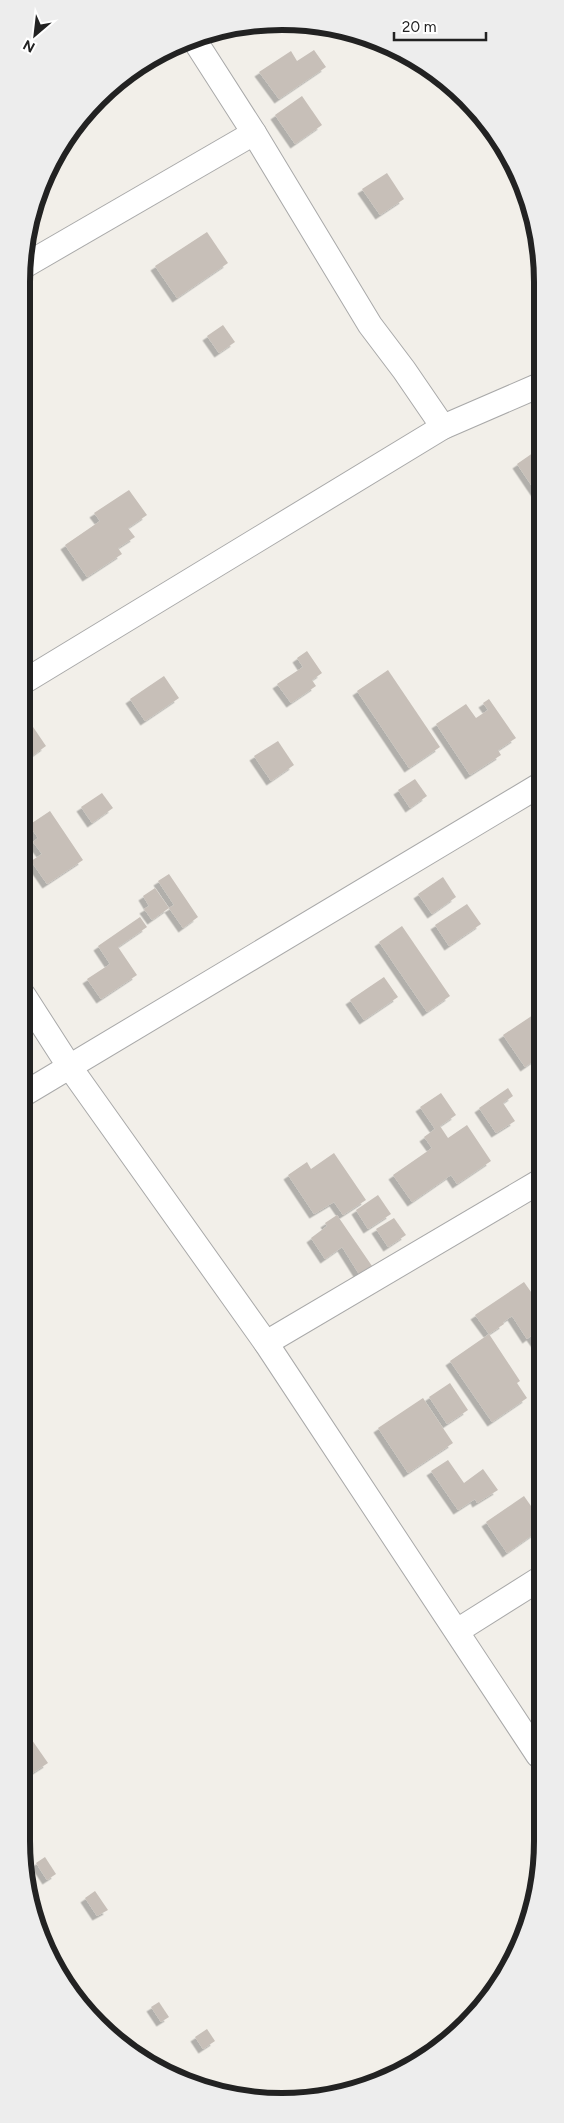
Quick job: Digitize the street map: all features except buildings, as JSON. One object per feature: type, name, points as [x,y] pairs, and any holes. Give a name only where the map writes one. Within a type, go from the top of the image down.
[{"type":"street","points":[[198,44],[370,325],[443,427]]},
{"type":"street","points":[[31,262],[254,133]]},
{"type":"street","points":[[30,678],[443,427],[534,388]]},
{"type":"street","points":[[30,1090],[534,789]]},
{"type":"street","points":[[30,1005],[70,1066],[266,1344],[534,1748]]},
{"type":"street","points":[[266,1344],[534,1185]]},
{"type":"street","points":[[456,1631],[534,1582]]}]
